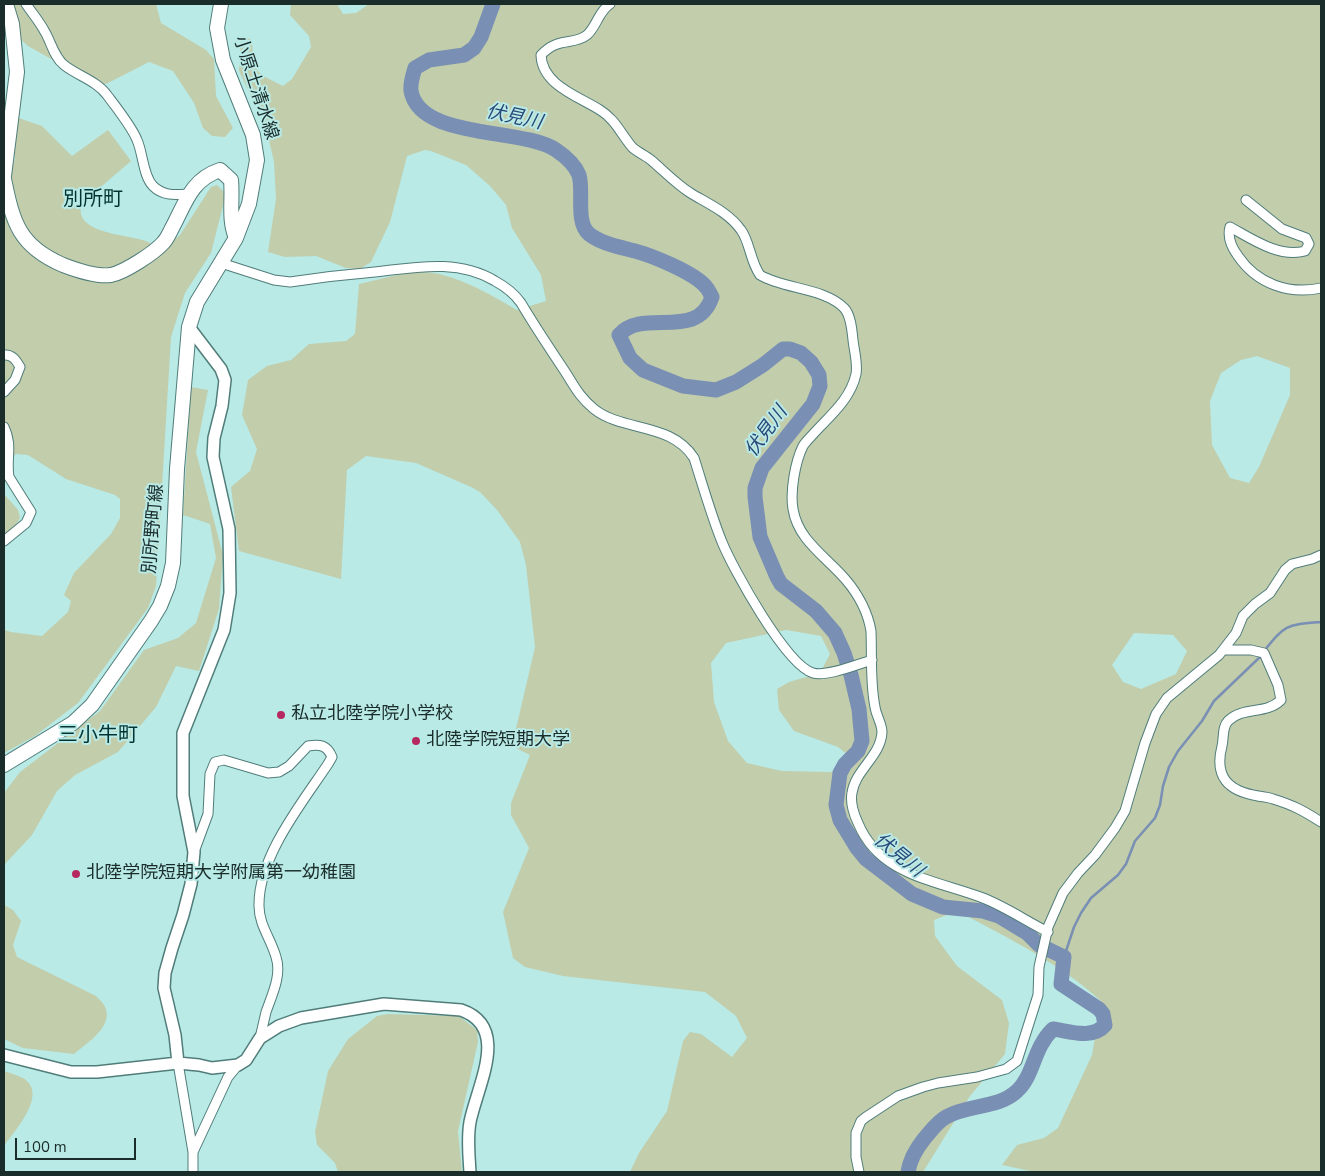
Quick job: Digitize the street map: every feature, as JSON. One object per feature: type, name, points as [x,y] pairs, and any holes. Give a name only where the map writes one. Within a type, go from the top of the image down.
[{"type":"main road","points":[[6,4],[12,24],[17,72],[4,178],[11,213],[25,240],[50,259],[81,272],[112,275],[137,264],[164,243],[178,218],[188,194],[210,174],[220,170],[228,175],[231,180],[233,196],[231,227],[236,238]]},
{"type":"main road","name":"小原土清水線","points":[[221,4],[217,28],[223,60],[253,135],[257,160],[249,204],[236,238]]},
{"type":"main road","name":"別所野町線","points":[[4,765],[73,723],[92,706],[160,606],[168,586],[173,563],[184,362],[189,327],[197,302],[236,238]]},
{"type":"street","points":[[26,4],[45,31],[58,58],[63,64],[97,85],[106,93],[137,138],[150,184],[158,191],[171,195],[188,194]]},
{"type":"street","points":[[610,4],[600,14],[588,34],[582,38],[552,46],[541,55],[542,63],[553,80],[562,89],[601,110],[614,121],[633,148],[648,158],[676,183],[715,206],[741,230],[760,275],[781,284],[831,299],[844,308],[847,313],[852,330],[857,372],[850,392],[803,445],[796,468],[792,507],[796,523],[804,538],[847,581],[862,605],[872,631],[875,707],[882,732],[879,744],[869,762],[859,774],[852,793],[854,815],[862,833],[871,846],[891,864],[908,873],[984,899],[1048,932]]},
{"type":"street","points":[[1246,200],[1282,229],[1306,238],[1310,244],[1304,251],[1289,252],[1261,244],[1230,227],[1228,234],[1233,249],[1244,264],[1257,277],[1274,285],[1298,291],[1321,288]]},
{"type":"street","points":[[221,263],[274,280],[290,282],[425,266],[465,269],[488,276],[510,290],[519,300],[574,389],[593,409],[604,416],[672,437],[688,449],[694,458],[722,542],[742,583],[771,630],[803,668],[813,673],[830,672],[872,660]]},
{"type":"street","points":[[189,327],[221,369],[225,380],[222,406],[214,438],[213,457],[229,529],[230,593],[224,630],[183,733],[182,796],[194,852]]},
{"type":"street","points":[[4,355],[15,358],[20,367],[15,380],[4,392]]},
{"type":"street","points":[[4,427],[10,443],[8,471],[31,512],[26,523],[4,541]]},
{"type":"street","points":[[859,1172],[856,1157],[856,1133],[861,1121],[866,1117],[898,1096],[938,1083],[977,1077],[1006,1069],[1017,1061],[1038,995],[1039,967],[1048,932],[1063,893],[1105,842],[1125,811],[1156,714],[1167,698],[1224,650],[1236,633],[1243,616],[1270,593],[1285,570],[1292,564],[1321,555]]},
{"type":"street","points":[[1224,650],[1251,650],[1264,653],[1278,685],[1281,700],[1274,706],[1239,714],[1228,721],[1224,730],[1219,759],[1220,772],[1225,780],[1234,788],[1298,807],[1321,822]]},
{"type":"street","points":[[193,1152],[228,1077],[238,1065],[246,1060],[260,1038],[278,969],[276,956],[260,920],[261,886],[272,854],[283,832],[332,757],[329,750],[319,744],[308,746],[289,766],[279,772],[268,773],[224,760],[215,762],[210,774],[208,814],[194,852],[191,884],[165,973],[164,988],[175,1035],[193,1152],[193,1172]]},
{"type":"street","points":[[260,1038],[280,1026],[301,1018],[384,1004],[440,1007],[471,1013],[482,1023],[488,1041],[488,1049],[470,1122],[468,1141],[470,1172]]},
{"type":"street","points":[[4,1055],[71,1072],[96,1072],[178,1064],[212,1068],[238,1065]]},
{"type":"green space","points":[[11,4],[156,4],[161,23],[206,50],[214,59],[216,96],[233,128],[225,137],[212,136],[203,128],[194,103],[173,71],[149,62],[106,84],[94,83],[28,46],[19,38]]},
{"type":"green space","points":[[291,4],[337,4],[343,14],[356,13],[369,4],[1321,4],[1321,1172],[1035,1172],[1002,1165],[1017,1145],[1044,1138],[1058,1128],[1092,1055],[1101,1001],[1085,987],[1050,963],[957,911],[934,920],[935,936],[957,966],[1002,1000],[1009,1023],[1005,1054],[970,1096],[923,1172],[630,1172],[639,1153],[667,1111],[683,1041],[690,1032],[701,1034],[732,1057],[747,1038],[736,1016],[705,992],[563,976],[525,967],[513,958],[503,912],[529,848],[511,815],[511,803],[530,755],[512,746],[535,647],[526,565],[520,542],[497,510],[480,492],[416,463],[366,456],[347,470],[341,579],[239,551],[231,487],[250,471],[257,449],[242,415],[248,380],[267,366],[291,360],[309,344],[346,341],[355,334],[359,284],[409,273],[429,272],[468,284],[517,310],[546,301],[541,275],[512,228],[506,205],[489,185],[466,165],[431,151],[425,150],[407,156],[390,222],[371,262],[360,269],[346,268],[316,256],[285,257],[268,252],[276,199],[274,162],[266,127],[239,71],[241,36],[252,40],[253,59],[257,70],[283,86],[292,79],[311,47],[309,36],[290,15]],"holes":[[[1257,356],[1290,368],[1290,395],[1259,467],[1249,483],[1230,478],[1212,445],[1210,401],[1221,373],[1241,360]],[[786,630],[821,636],[830,654],[820,673],[789,682],[777,689],[779,710],[794,731],[838,747],[848,755],[832,772],[782,771],[747,763],[728,741],[714,702],[711,663],[726,643]],[[1134,633],[1173,635],[1187,651],[1176,674],[1141,689],[1123,682],[1112,665]]]},
{"type":"green space","points":[[4,113],[42,126],[72,156],[108,130],[131,161],[82,203],[81,214],[85,221],[104,232],[140,239],[161,251],[180,235],[211,187],[217,185],[226,194],[211,253],[185,293],[171,337],[156,586],[148,608],[78,703],[35,736],[4,753],[4,630],[42,636],[68,612],[71,601],[64,595],[74,573],[111,534],[120,518],[120,499],[115,495],[66,479],[28,455],[16,454],[12,458],[4,476],[4,189],[15,159],[12,147],[4,134]]},
{"type":"green space","points":[[191,387],[208,390],[196,452],[223,555],[219,609],[199,671],[176,666],[156,707],[118,752],[75,775],[57,791],[32,835],[4,865],[4,793],[20,772],[100,711],[144,650],[178,638],[196,623],[216,558],[210,524],[183,515]]},
{"type":"green space","points":[[4,494],[18,510],[20,518],[4,543]]},
{"type":"green space","points":[[4,905],[13,910],[21,921],[13,945],[17,957],[96,996],[104,1005],[107,1012],[103,1026],[92,1039],[74,1054],[23,1048],[4,1039]]},
{"type":"green space","points":[[388,1014],[459,1016],[477,1030],[478,1042],[458,1131],[462,1172],[338,1172],[335,1163],[317,1145],[315,1132],[328,1071],[348,1039],[377,1016]]},
{"type":"green space","points":[[4,1071],[23,1078],[30,1085],[33,1093],[22,1122],[4,1146]]},
{"type":"waterway","name":"伏見川","points":[[493,4],[481,37],[474,48],[464,55],[429,60],[415,68],[411,82],[411,91],[418,107],[433,118],[452,125],[540,143],[556,150],[569,161],[579,175],[582,222],[589,234],[605,243],[643,253],[673,266],[693,276],[707,288],[712,297],[705,310],[695,318],[682,321],[642,324],[629,327],[619,335],[630,358],[643,370],[683,386],[716,390],[736,382],[763,365],[783,349],[790,349],[801,353],[811,362],[819,375],[820,386],[813,404],[762,468],[755,488],[755,497],[760,537],[777,577],[781,584],[816,611],[835,633],[851,675],[859,709],[862,741],[858,751],[845,764],[840,773],[836,805],[840,820],[866,859],[912,894],[943,907],[983,911],[999,916],[1027,933],[1039,945],[1064,957],[1061,984],[1099,1009],[1103,1014],[1105,1025],[1100,1030],[1094,1032],[1080,1033],[1053,1029],[1041,1045],[1027,1078],[1017,1091],[1001,1101],[964,1110],[943,1119],[918,1147],[908,1172]]},
{"type":"waterway","points":[[1264,651],[1288,627],[1321,622]]},
{"type":"waterway","points":[[1064,957],[1081,913],[1091,898],[1118,875],[1126,864],[1135,841],[1155,818],[1169,767],[1178,751],[1202,721],[1214,701],[1261,656]]},
{"type":"place","name":"私立北陸学院小学校","points":[[281,715]]},
{"type":"place","name":"北陸学院短期大学","points":[[416,741]]},
{"type":"place","name":"北陸学院短期大学附属第一幼稚園","points":[[76,874]]},
{"type":"district","name":"別所町","points":[[93,200]]},
{"type":"district","name":"三小牛町","points":[[98,736]]}]
